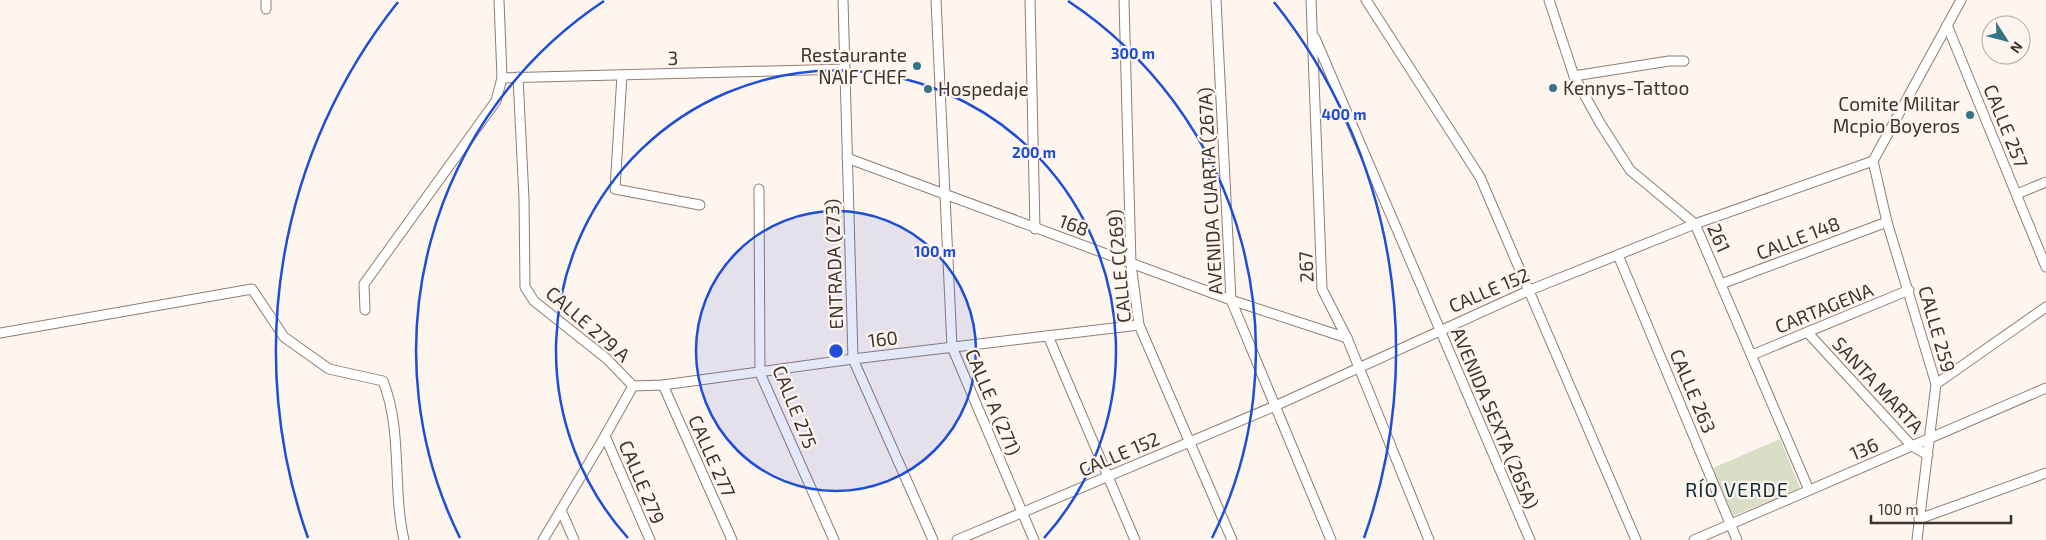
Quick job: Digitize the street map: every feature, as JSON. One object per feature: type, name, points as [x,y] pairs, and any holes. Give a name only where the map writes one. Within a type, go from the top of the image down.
[{"type":"street","points":[[365,310],[364,284],[496,100],[502,78],[499,0]]},
{"type":"street","name":"ENTRADA (273)","points":[[843,0],[853,359],[933,540]]},
{"type":"street","name":"CALLE A (271)","points":[[936,0],[952,347],[1034,540]]},
{"type":"street","points":[[1030,0],[1036,229]]},
{"type":"street","name":"CALLE C(269)","points":[[1124,0],[1131,264],[1139,325],[1232,540]]},
{"type":"street","name":"AVENIDA CUARTA (267A)","points":[[1216,0],[1231,300],[1331,540]]},
{"type":"street","name":"267","points":[[1311,0],[1322,289],[1347,338],[1357,368],[1429,540]]},
{"type":"street","points":[[1366,0],[1480,177],[1636,540]]},
{"type":"street","name":"261","points":[[1549,0],[1574,76],[1600,123],[1630,170],[1695,224],[1809,490]]},
{"type":"street","points":[[1873,161],[1961,0]]},
{"type":"street","name":"CALLE 257","points":[[1947,25],[2046,267]]},
{"type":"street","name":"AVENIDA SEXTA (265A)","points":[[1313,33],[1530,540]]},
{"type":"street","points":[[1574,76],[1669,61],[1684,61]]},
{"type":"street","name":"3","points":[[502,78],[845,69]]},
{"type":"street","points":[[622,75],[615,189],[700,205]]},
{"type":"street","name":"CALLE 279 A","points":[[518,77],[524,199],[525,287],[534,301],[607,359],[632,386],[605,436],[543,540]]},
{"type":"street","name":"168","points":[[847,158],[1131,264],[1231,300],[1347,338]]},
{"type":"street","name":"CALLE 152","points":[[957,540],[1275,406],[1530,290],[1695,224],[1873,161]]},
{"type":"street","name":"CALLE 259","points":[[1873,161],[1887,222],[1936,384],[1916,540]]},
{"type":"street","points":[[2017,194],[2046,182]]},
{"type":"street","name":"CALLE 275","points":[[759,188],[760,374],[834,540]]},
{"type":"street","name":"CALLE 148","points":[[1721,284],[1887,222]]},
{"type":"street","name":"CALLE 263","points":[[1618,255],[1738,540]]},
{"type":"street","points":[[0,332],[252,289],[284,337],[306,353],[329,369],[383,382],[392,402],[399,520],[404,540]]},
{"type":"street","name":"CARTAGENA","points":[[1752,355],[1909,290]]},
{"type":"street","points":[[1936,384],[2046,307]]},
{"type":"street","name":"160","points":[[632,386],[663,385],[760,374],[853,359],[1139,325]]},
{"type":"street","name":"SANTA MARTA","points":[[1808,333],[1912,446],[1928,455]]},
{"type":"street","points":[[1048,336],[1135,540]]},
{"type":"street","name":"CALLE 277","points":[[663,385],[732,540]]},
{"type":"street","name":"136","points":[[1694,540],[2046,388]]},
{"type":"street","name":"CALLE 279","points":[[605,436],[650,540]]},
{"type":"street","points":[[1919,519],[2046,473]]},
{"type":"street","points":[[561,510],[574,540]]},
{"type":"green space","points":[[1780,439],[1800,488],[1733,516],[1713,468]]},
{"type":"place","name":"Restaurante NAIF CHEF","points":[[917,66]]},
{"type":"place","name":"Kennys-Tattoo","points":[[1553,88]]},
{"type":"place","name":"Hospedaje","points":[[928,89]]},
{"type":"place","name":"Comite Militar Mcpio Boyeros","points":[[1970,115]]},
{"type":"district","name":"RÍO VERDE","points":[[1737,490]]}]
